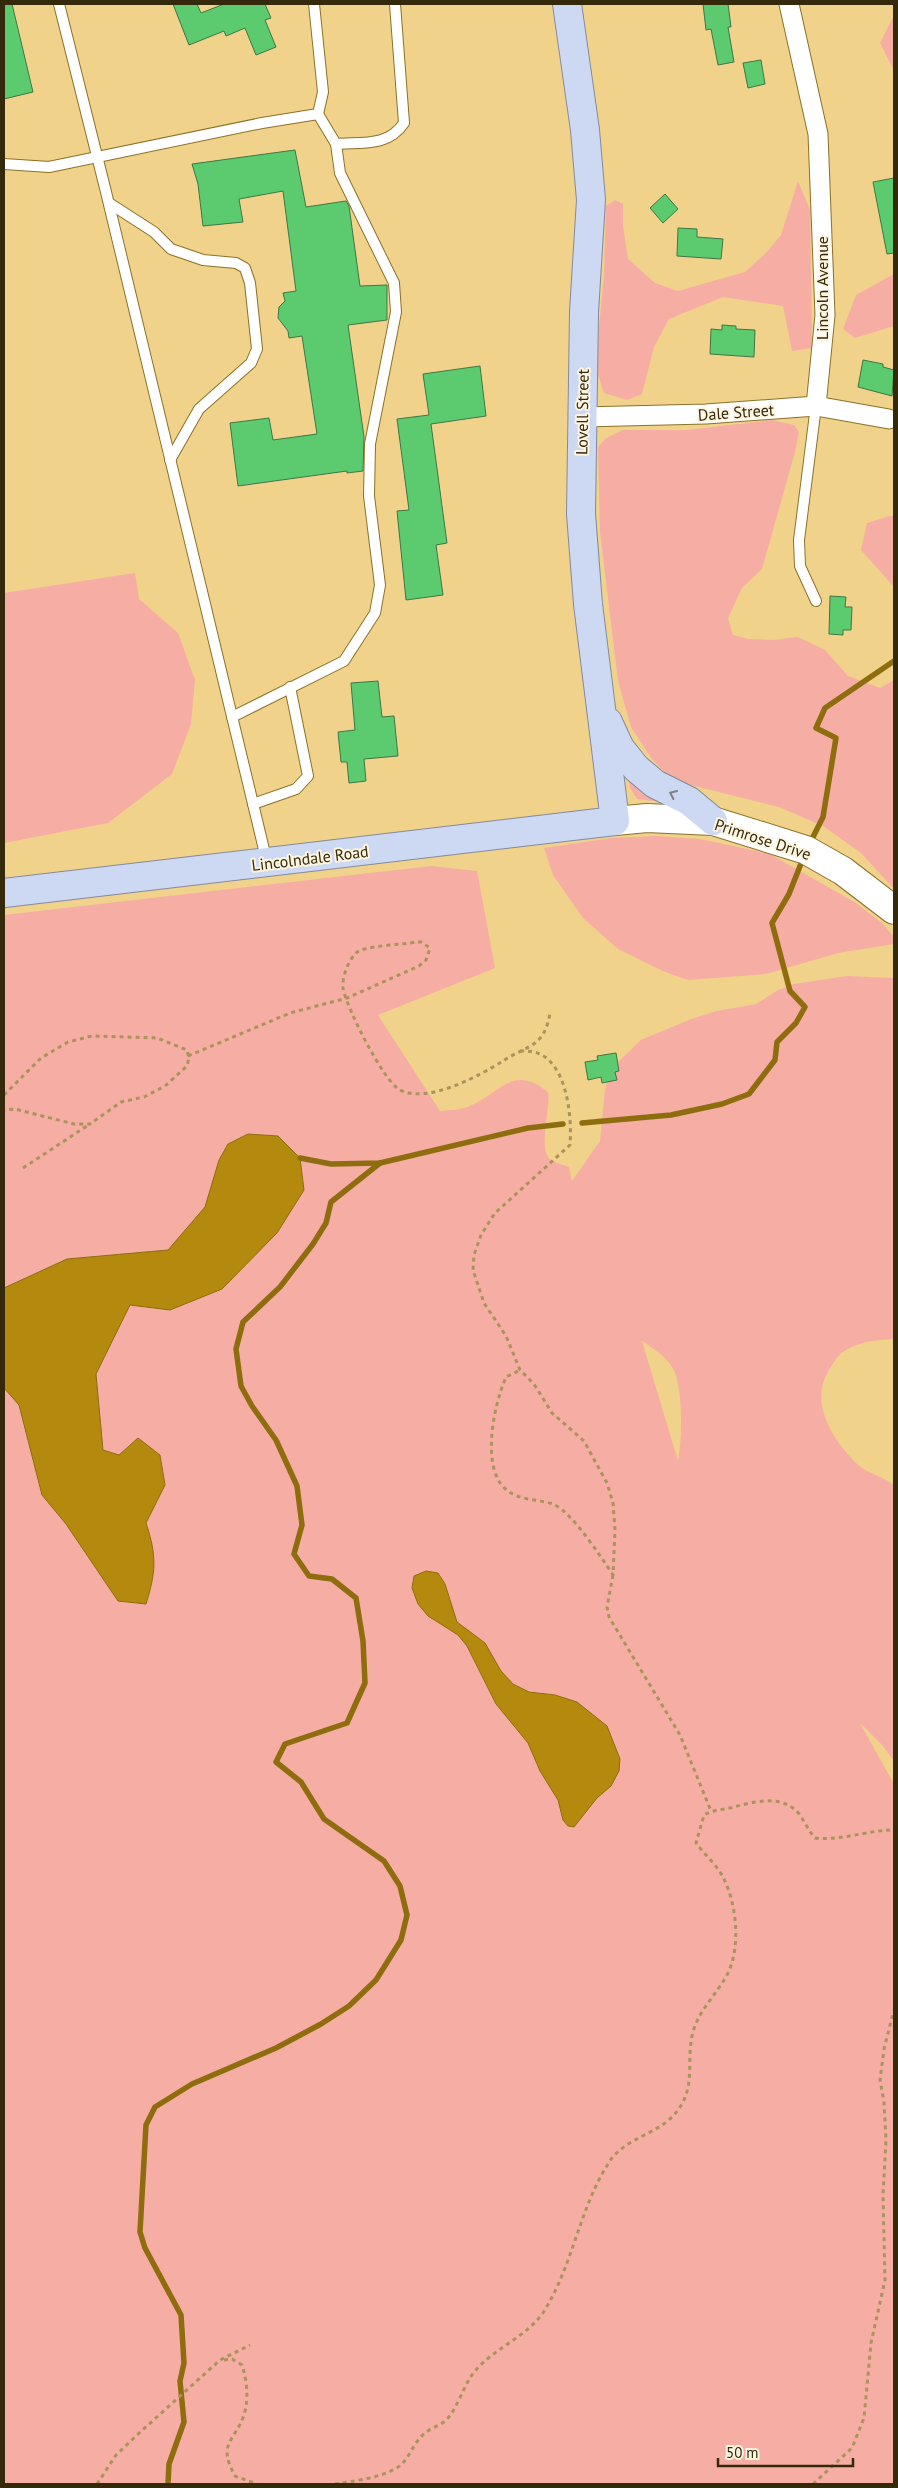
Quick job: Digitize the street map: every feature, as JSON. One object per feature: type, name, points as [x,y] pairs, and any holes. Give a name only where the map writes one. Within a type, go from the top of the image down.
[{"type":"main road","name":"Lovell Street","points":[[567,4],[585,130],[591,200],[584,312],[581,514],[588,604],[615,821]]},
{"type":"main road","points":[[599,694],[609,725],[620,748],[636,768],[655,784],[689,801],[713,822]]},
{"type":"main road","name":"Primrose Drive","points":[[615,821],[647,818],[713,822],[806,850],[842,871],[894,910]]},
{"type":"main road","name":"Lincolndale Road","points":[[4,893],[615,821]]},
{"type":"street","name":"Lincoln Avenue","points":[[789,4],[818,134],[825,315],[816,406]]},
{"type":"street","name":"Dale Street","points":[[582,417],[706,414],[816,406],[889,419]]},
{"type":"lane","points":[[58,4],[98,158],[268,863]]},
{"type":"lane","points":[[232,717],[344,660],[375,613],[380,585],[369,496],[370,444],[396,312],[394,283],[340,173],[336,144],[318,114],[323,92],[314,4],[321,4]]},
{"type":"lane","points":[[336,144],[387,140],[396,134],[404,123],[403,92],[394,4]]},
{"type":"lane","points":[[4,164],[49,167],[262,123],[318,114]]},
{"type":"lane","points":[[109,203],[154,232],[171,249],[202,260],[236,263],[245,268],[250,283],[258,349],[251,362],[199,409],[170,460]]},
{"type":"lane","name":"Lincoln Avenue","points":[[816,406],[799,540],[800,566],[816,602]]},
{"type":"lane","points":[[253,804],[296,788],[308,776],[290,688]]},
{"type":"path","points":[[188,1056],[290,1013],[347,998],[419,966],[426,960],[430,948],[421,942],[416,942],[367,949],[357,953],[343,977],[343,988],[347,998],[374,1057],[386,1078],[400,1090],[416,1094],[438,1091],[486,1071],[520,1051],[534,1046],[548,1028],[550,1013]]},
{"type":"path","points":[[4,1096],[41,1058],[68,1042],[92,1036],[157,1038],[187,1050],[187,1066],[165,1086],[144,1097],[121,1102],[23,1168]]},
{"type":"path","points":[[520,1051],[533,1051],[548,1058],[557,1069],[567,1103],[571,1136],[570,1145],[494,1213],[481,1235],[474,1255],[473,1270],[477,1287],[506,1336],[520,1370],[534,1384],[552,1413],[584,1441],[607,1483],[613,1503],[615,1530],[613,1575],[607,1607],[609,1617],[680,1736],[712,1811]]},
{"type":"path","points":[[4,1110],[15,1109],[74,1124],[90,1124]]},
{"type":"path","points":[[520,1370],[506,1377],[499,1393],[492,1435],[494,1475],[503,1488],[512,1494],[555,1505],[584,1534],[613,1575]]},
{"type":"path","points":[[335,2484],[381,2474],[396,2468],[407,2460],[422,2435],[446,2420],[475,2371],[497,2349],[530,2327],[545,2310],[558,2284],[593,2189],[609,2161],[634,2140],[674,2115],[682,2102],[690,2086],[690,2051],[698,2016],[727,1974],[735,1950],[734,1914],[724,1878],[696,1843],[704,1815],[712,1811],[757,1801],[775,1801],[789,1806],[799,1814],[815,1838],[827,1840],[866,1832],[894,1830]]},
{"type":"path","points":[[813,2484],[852,2448],[864,2418],[872,2343],[885,2280],[884,2195],[886,2140],[884,2102],[880,2080],[884,2049],[894,2010]]},
{"type":"path","points":[[97,2484],[116,2456],[220,2360],[250,2345]]},
{"type":"path","points":[[220,2360],[232,2359],[242,2365],[247,2380],[247,2398],[243,2416],[232,2435],[227,2450],[228,2463],[235,2476],[258,2484]]},
{"type":"shaded area","points":[[894,15],[894,69],[893,69],[880,43]]},
{"type":"shaded area","points":[[798,181],[810,210],[812,348],[792,351],[783,306],[723,297],[669,319],[654,347],[642,394],[627,400],[604,393],[595,366],[604,276],[606,206],[615,200],[623,204],[623,226],[628,259],[655,283],[678,291],[745,272],[766,253],[781,235]]},
{"type":"shaded area","points":[[894,274],[894,326],[855,338],[843,329],[856,295]]},
{"type":"shaded area","points":[[772,420],[794,425],[799,432],[795,452],[762,569],[742,588],[728,618],[733,635],[748,639],[774,640],[798,637],[825,650],[848,676],[880,688],[894,680],[894,889],[861,853],[823,826],[779,807],[687,784],[666,774],[652,759],[631,727],[618,681],[600,532],[598,447],[606,438],[623,430],[687,430]]},
{"type":"shaded area","points":[[894,516],[894,587],[861,550],[867,523]]},
{"type":"shaded area","points":[[135,573],[139,599],[178,633],[195,680],[191,724],[172,774],[108,823],[4,843],[4,593]]},
{"type":"shaded area","points":[[627,774],[658,799],[653,801],[637,799],[630,788]]},
{"type":"shaded area","points":[[655,836],[700,839],[770,854],[856,903],[882,923],[894,937],[894,944],[838,953],[766,974],[688,980],[665,972],[618,949],[583,918],[553,875],[544,848],[611,838]]},
{"type":"shaded area","points":[[431,866],[477,871],[495,968],[378,1015],[440,1111],[470,1106],[516,1080],[526,1080],[548,1092],[545,1148],[551,1160],[569,1167],[572,1181],[600,1141],[605,1089],[613,1067],[641,1040],[691,1019],[717,1011],[756,1004],[778,990],[794,984],[847,976],[894,978],[894,1339],[864,1343],[843,1352],[836,1358],[829,1370],[823,1382],[821,1395],[822,1407],[831,1431],[846,1453],[859,1466],[894,1485],[894,1761],[882,1745],[860,1723],[894,1784],[894,2484],[4,2484],[4,915]],"holes":[[[642,1341],[670,1364],[678,1382],[681,1417],[678,1461]]]},
{"type":"shaded area","points":[[248,1134],[278,1136],[300,1158],[304,1190],[277,1233],[222,1289],[170,1310],[130,1305],[96,1374],[103,1450],[119,1455],[138,1438],[160,1455],[165,1485],[146,1523],[152,1545],[154,1564],[152,1582],[146,1604],[118,1601],[66,1524],[42,1495],[19,1405],[4,1388],[4,1288],[67,1259],[168,1250],[205,1207],[219,1160],[228,1144]]},
{"type":"shaded area","points":[[426,1571],[438,1573],[445,1584],[457,1622],[485,1643],[501,1671],[513,1684],[529,1692],[555,1695],[577,1702],[607,1726],[620,1759],[619,1771],[611,1786],[597,1798],[574,1827],[568,1826],[563,1820],[558,1800],[540,1771],[528,1743],[496,1704],[467,1646],[458,1635],[428,1616],[418,1604],[412,1588],[414,1576]]},
{"type":"building","points":[[4,4],[12,4],[33,92],[4,99]]},
{"type":"building","points":[[173,4],[197,4],[201,13],[224,4],[265,4],[271,18],[265,20],[276,47],[256,55],[245,28],[226,36],[224,31],[189,45]]},
{"type":"building","points":[[703,4],[728,4],[731,27],[728,27],[734,62],[718,65],[711,29],[706,30]]},
{"type":"building","points":[[761,60],[765,84],[748,88],[743,63]]},
{"type":"building","points":[[295,150],[306,207],[346,201],[349,206],[360,286],[387,285],[387,320],[348,325],[364,437],[363,471],[347,473],[347,471],[238,486],[230,423],[269,418],[273,440],[317,434],[302,336],[289,338],[288,331],[278,318],[279,307],[285,301],[283,293],[296,291],[283,191],[239,199],[243,222],[203,226],[198,184],[192,164]]},
{"type":"building","points":[[894,178],[894,253],[887,254],[873,182]]},
{"type":"building","points":[[665,194],[678,209],[663,223],[650,208]]},
{"type":"building","points":[[678,228],[697,229],[697,237],[723,239],[721,259],[677,256]]},
{"type":"building","points":[[722,325],[736,326],[736,329],[755,330],[754,357],[710,354],[711,329],[722,330]]},
{"type":"building","points":[[863,360],[883,364],[883,367],[894,370],[892,396],[858,387]]},
{"type":"building","points":[[480,366],[486,416],[431,424],[447,543],[436,545],[443,595],[406,600],[397,511],[409,510],[397,419],[429,415],[423,374]]},
{"type":"building","points":[[830,596],[846,597],[845,607],[852,607],[851,630],[843,630],[843,635],[829,634]]},
{"type":"building","points":[[378,681],[382,717],[394,716],[398,756],[364,759],[366,781],[349,783],[347,762],[341,762],[338,732],[355,730],[351,683]]},
{"type":"building","points":[[616,1053],[619,1071],[615,1072],[617,1080],[602,1083],[601,1077],[588,1080],[585,1062],[598,1060],[597,1056]]},
{"type":"waterway","points":[[810,843],[823,817],[836,738],[816,728],[825,708],[894,661]]},
{"type":"waterway","points":[[582,1123],[671,1115],[722,1104],[749,1094],[775,1060],[777,1042],[796,1023],[805,1007],[790,991],[772,923],[789,894],[804,856]]},
{"type":"waterway","points":[[300,1158],[331,1164],[380,1163],[528,1128],[563,1124]]},
{"type":"waterway","points":[[168,2484],[169,2464],[184,2422],[180,2381],[184,2363],[181,2315],[145,2248],[140,2232],[146,2125],[155,2107],[192,2084],[276,2048],[321,2024],[349,2006],[376,1980],[401,1940],[407,1915],[400,1886],[384,1861],[324,1819],[301,1782],[276,1762],[285,1744],[347,1723],[365,1683],[363,1641],[356,1598],[332,1579],[309,1576],[294,1554],[302,1525],[297,1486],[276,1440],[252,1406],[241,1386],[236,1349],[243,1322],[280,1287],[313,1244],[326,1223],[331,1202],[380,1163]]}]
